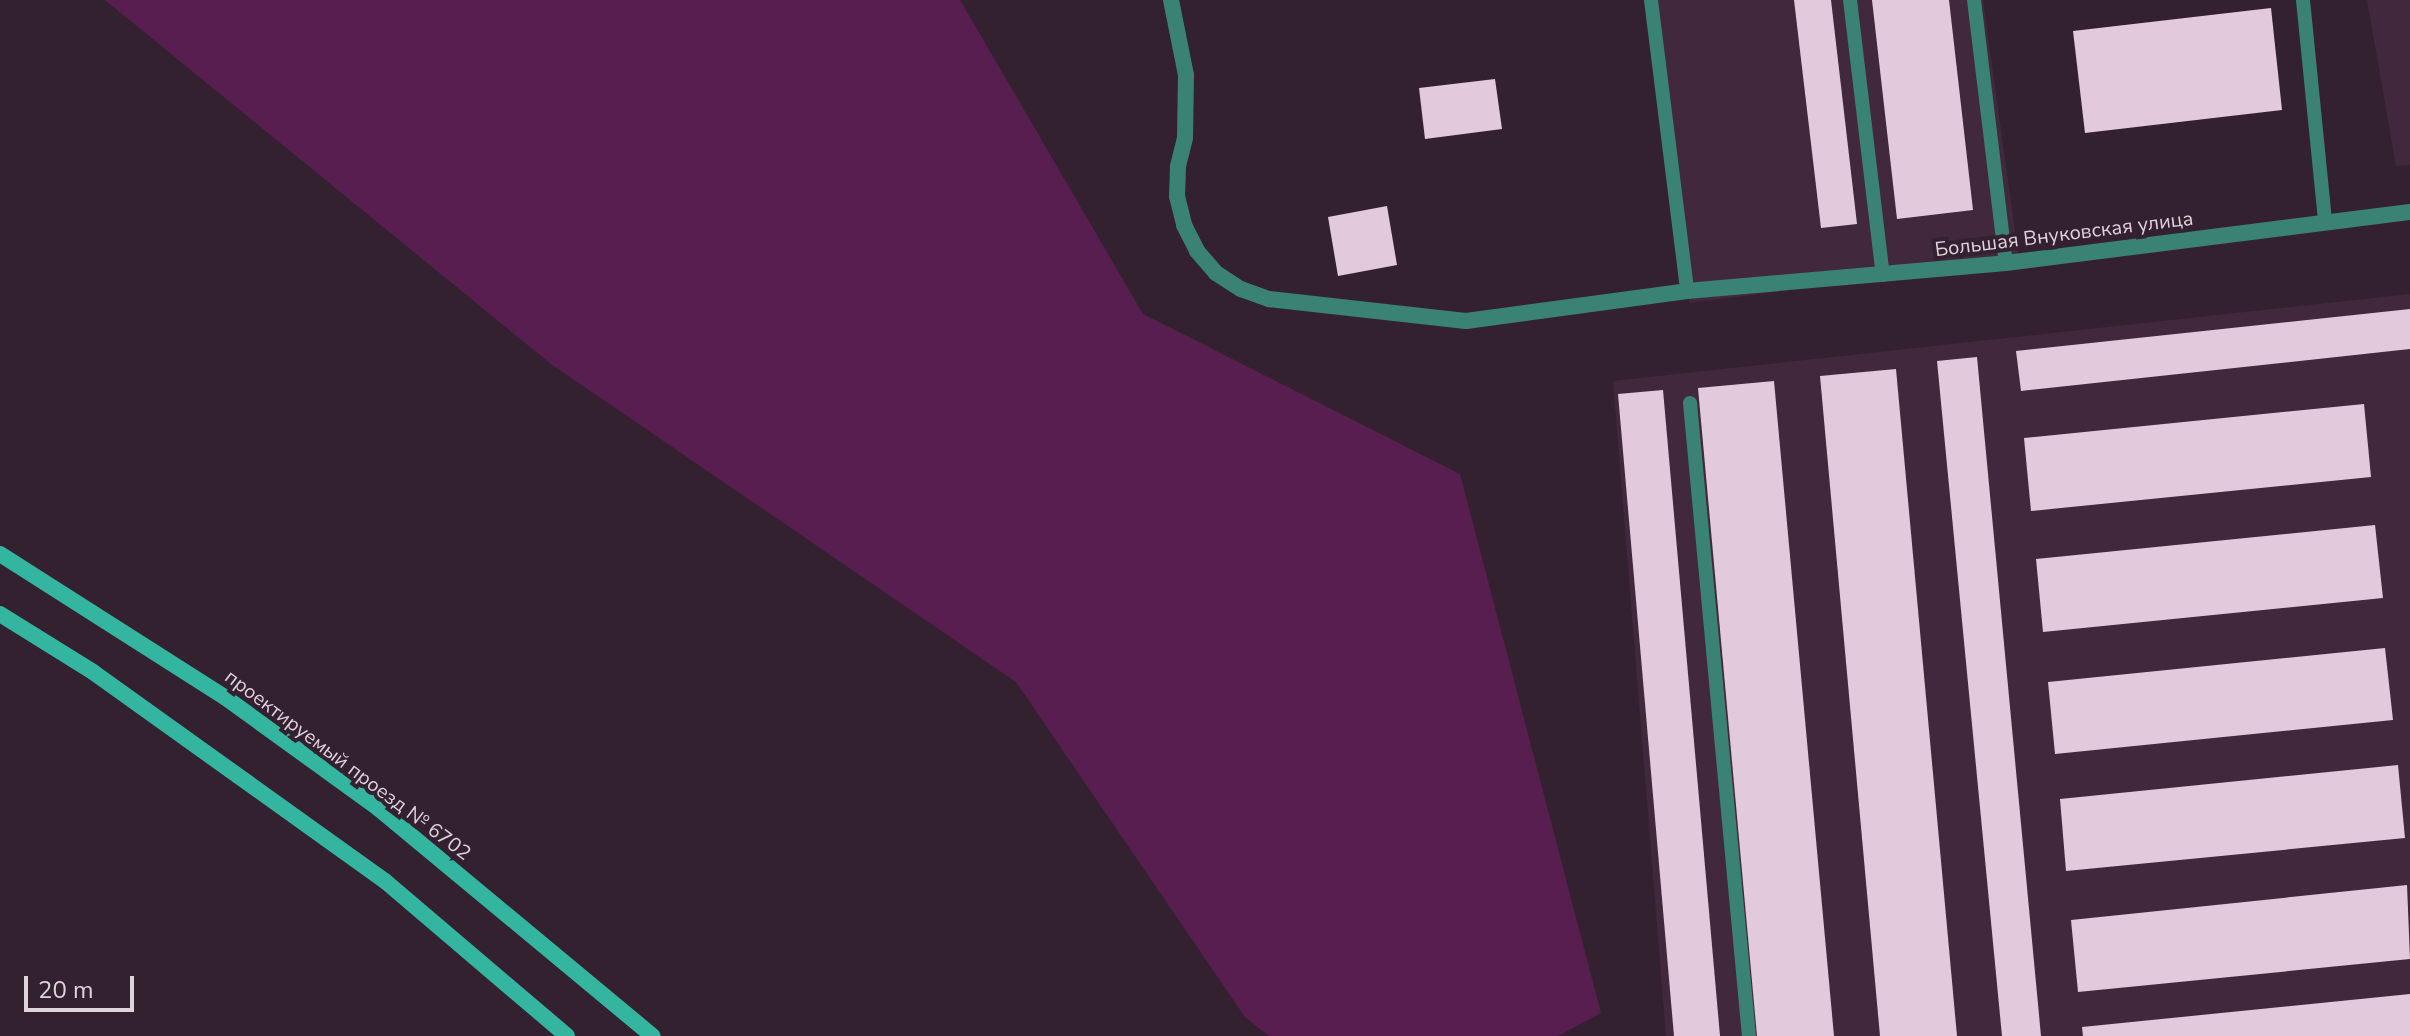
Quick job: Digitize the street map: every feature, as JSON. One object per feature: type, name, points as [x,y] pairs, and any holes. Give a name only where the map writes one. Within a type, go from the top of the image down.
[{"type":"main road","name":"проектируемый проезд № 6702","points":[[0,554],[226,698],[378,808],[653,1036]]},
{"type":"main road","points":[[0,614],[105,681],[385,881],[567,1036]]},
{"type":"street","name":"Большая Внуковская улица","points":[[1171,0],[1186,75],[1185,138],[1178,167],[1180,210],[1197,251],[1216,273],[1241,289],[1269,299],[1466,321],[1687,291],[2006,263],[2410,212]]},
{"type":"lane","points":[[1651,0],[1687,291]]},
{"type":"lane","points":[[1850,0],[1883,275]]},
{"type":"lane","points":[[1974,0],[2006,263]]},
{"type":"lane","points":[[2303,0],[2325,221]]},
{"type":"lane","points":[[1690,403],[1749,1036]]},
{"type":"shaded area","points":[[105,0],[960,0],[1143,314],[1460,474],[1601,1013],[1558,1036],[1269,1036],[1245,1017],[1016,682],[551,364]]},
{"type":"shaded area","points":[[1658,0],[1983,0],[2019,260],[1689,303]]},
{"type":"shaded area","points":[[2367,0],[2410,0],[2410,165],[2396,166]]},
{"type":"shaded area","points":[[2410,294],[2410,1036],[1666,1036],[1613,381]]},
{"type":"building","points":[[1794,0],[1831,0],[1857,224],[1821,228]]},
{"type":"building","points":[[1872,0],[1949,0],[1973,210],[1897,219]]},
{"type":"building","points":[[2271,8],[2282,110],[2085,133],[2073,31]]},
{"type":"building","points":[[1495,79],[1502,129],[1425,139],[1419,88]]},
{"type":"building","points":[[1387,206],[1397,265],[1338,276],[1328,217]]},
{"type":"building","points":[[2410,309],[2410,349],[2021,391],[2016,351]]},
{"type":"building","points":[[1977,357],[2041,1036],[2002,1036],[1937,361]]},
{"type":"building","points":[[1896,369],[1957,1036],[1880,1036],[1820,376]]},
{"type":"building","points":[[1774,381],[1834,1036],[1757,1036],[1698,388]]},
{"type":"building","points":[[1663,390],[1720,1036],[1674,1036],[1618,394]]},
{"type":"building","points":[[2364,404],[2371,477],[2031,511],[2024,438]]},
{"type":"building","points":[[2375,525],[2383,598],[2043,632],[2036,559]]},
{"type":"building","points":[[2385,648],[2393,720],[2055,754],[2048,682]]},
{"type":"building","points":[[2398,765],[2405,838],[2066,871],[2060,799]]},
{"type":"building","points":[[2407,885],[2410,959],[2078,992],[2071,920]]},
{"type":"building","points":[[2410,994],[2410,1036],[2083,1036],[2082,1027]]}]
